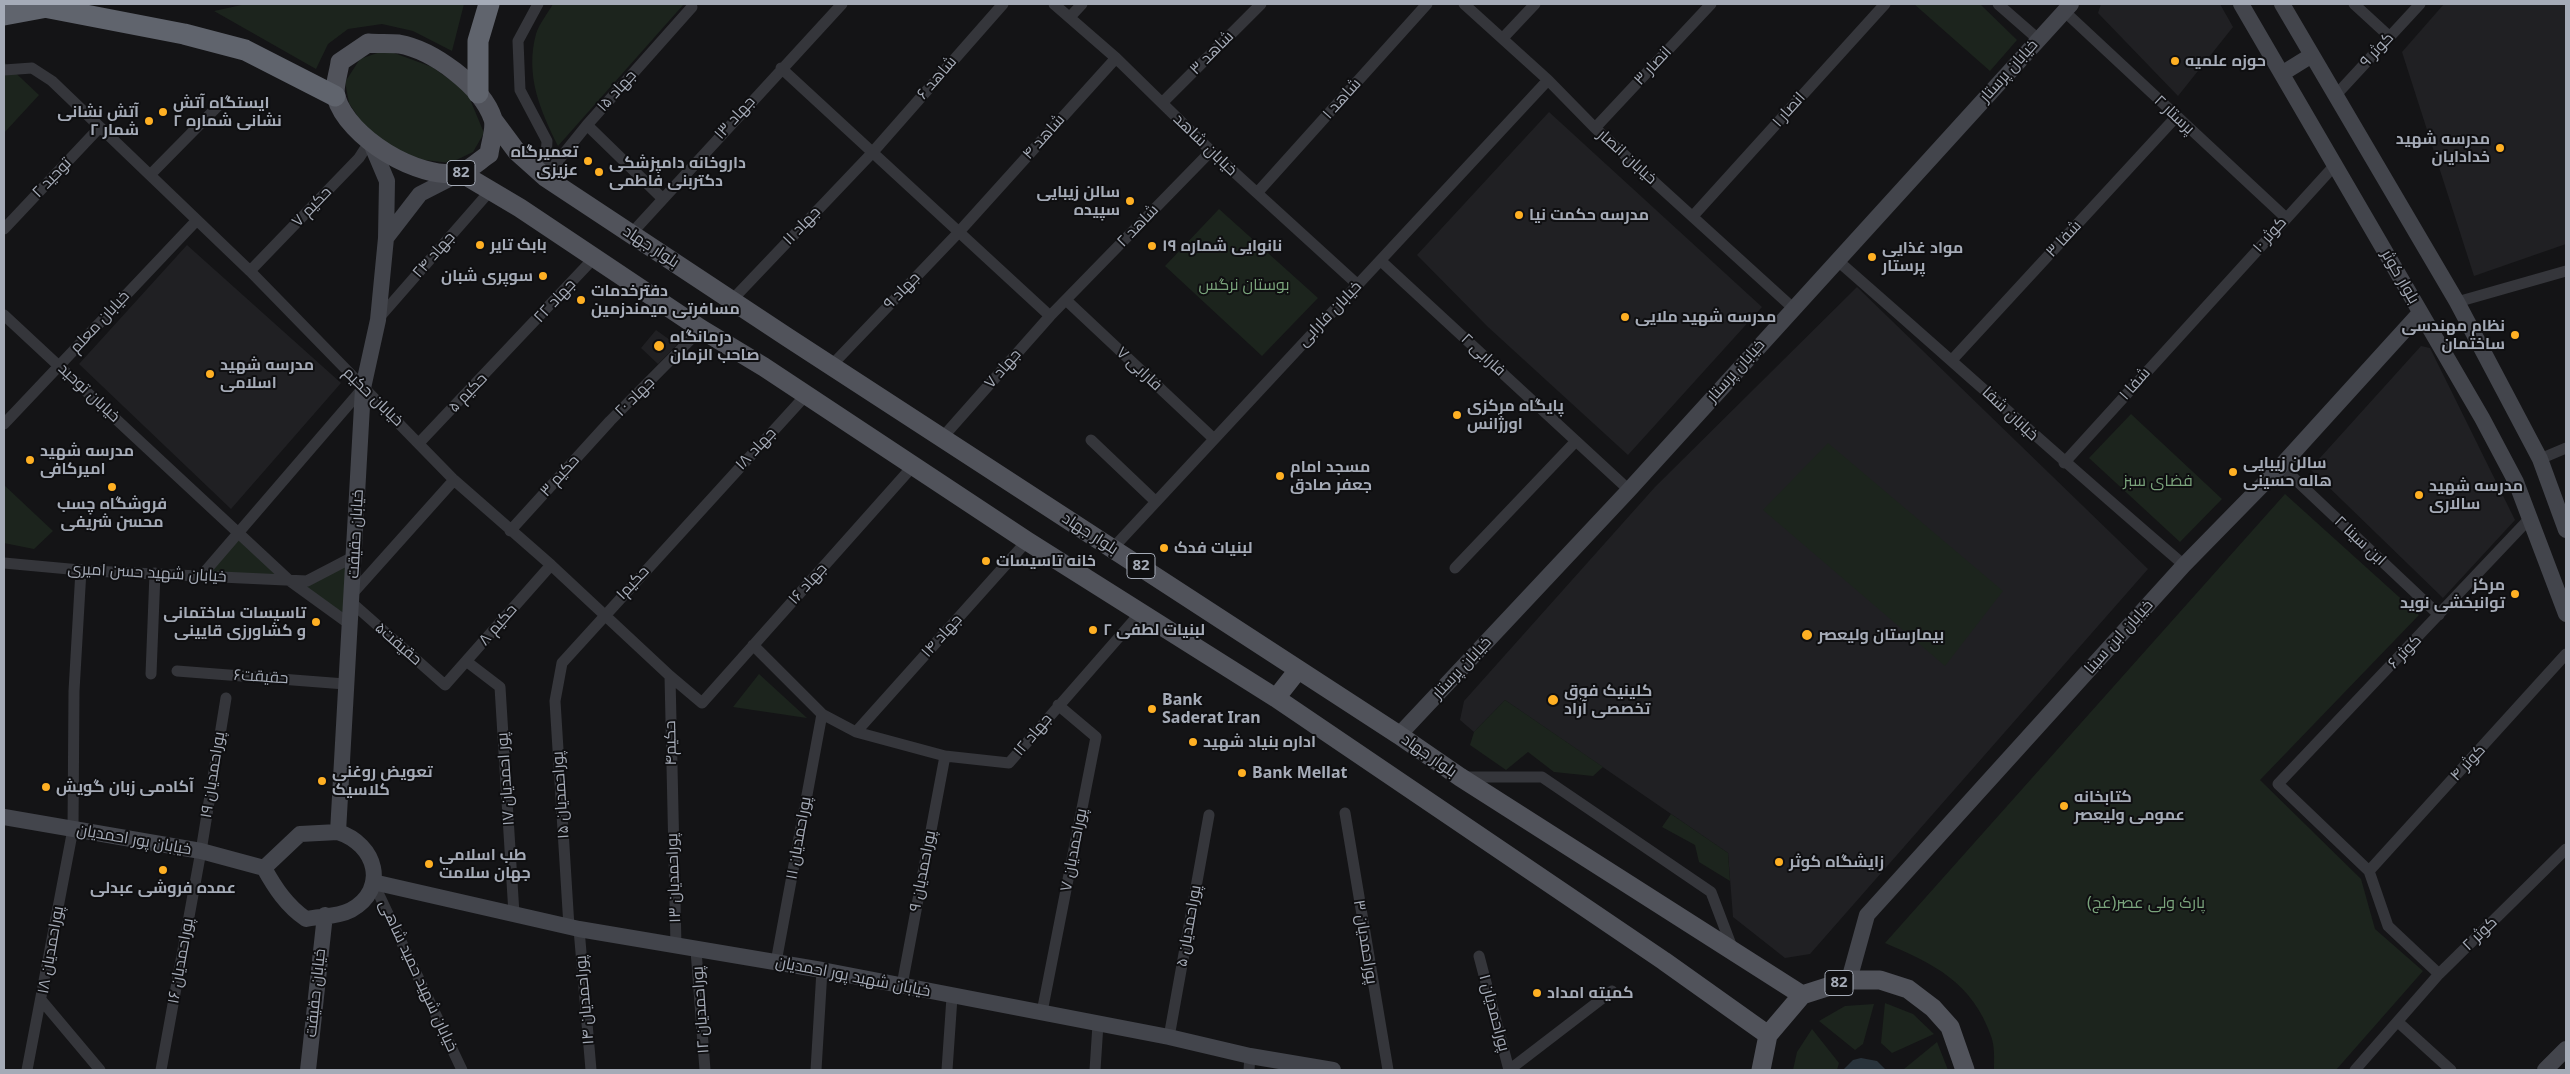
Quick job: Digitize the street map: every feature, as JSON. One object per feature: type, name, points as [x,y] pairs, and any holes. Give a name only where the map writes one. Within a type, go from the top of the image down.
[{"type":"highway","name":"82","points":[[478,93],[478,41],[489,4]]},
{"type":"highway","points":[[4,15],[54,5],[184,34],[244,50],[335,96]]},
{"type":"main road","name":"82","points":[[461,173],[489,154],[494,121],[478,93],[459,75],[423,53],[399,44],[368,43],[340,62],[335,96],[351,123],[370,141],[406,163],[430,172],[461,173],[520,208],[701,330],[764,367],[1027,541],[1276,698],[1664,961],[1768,1034],[1802,995],[1848,980],[1880,980],[1908,989],[1934,1008],[1950,1027],[1964,1070]]},
{"type":"main road","name":"بلوار جهاد","points":[[494,121],[516,152],[545,177],[630,235],[733,299],[831,366],[1399,735],[1460,778],[1802,995]]},
{"type":"main road","points":[[1276,698],[1298,670]]},
{"type":"main road","points":[[1761,1070],[1768,1034]]},
{"type":"street","points":[[538,4],[518,41],[520,90],[547,140],[545,177]]},
{"type":"street","name":"جهاد ۱۳","points":[[630,235],[781,68],[842,4]]},
{"type":"street","name":"شاهد ۶","points":[[872,153],[1003,4]]},
{"type":"street","name":"خیابان شاهد","points":[[1054,4],[1116,58],[1211,151],[1358,285]]},
{"type":"street","points":[[1070,17],[1082,4]]},
{"type":"street","name":"شاهد ۳","points":[[1162,103],[1261,4]]},
{"type":"street","name":"شاهد ۱","points":[[1257,194],[1427,4]]},
{"type":"street","name":"خیابان انصار","points":[[1464,4],[1548,80],[1595,128],[1793,308]]},
{"type":"street","points":[[1503,38],[1535,4]]},
{"type":"street","name":"انصار ۳","points":[[1595,128],[1712,4]]},
{"type":"street","name":"انصار ۱","points":[[1693,216],[1885,4]]},
{"type":"street","points":[[1998,4],[2038,39]]},
{"type":"street","name":"بلوار کوثر","points":[[2241,4],[2283,73],[2482,418],[2516,482],[2566,614]]},
{"type":"street","points":[[2282,4],[2457,302],[2540,459],[2566,530]]},
{"type":"street","points":[[2354,4],[2390,37]]},
{"type":"street","name":"کوثر ۹","points":[[2335,96],[2420,4]]},
{"type":"street","name":"جهاد ۱۵","points":[[545,177],[587,125],[692,7]]},
{"type":"street","name":"خیابان پرستار","points":[[1399,735],[1629,490],[2068,7]]},
{"type":"street","name":"پرستار ۲","points":[[2068,7],[2176,117],[2285,217]]},
{"type":"street","points":[[2283,73],[2312,55]]},
{"type":"street","name":"شاهد ۴","points":[[973,216],[1116,58]]},
{"type":"street","name":"خیابان حکیم","points":[[4,70],[32,68],[52,81],[250,271],[363,388],[420,442],[454,480],[551,565],[670,676],[702,703]]},
{"type":"street","points":[[781,68],[1050,316]]},
{"type":"street","name":"خیابان فارابی","points":[[1112,548],[1154,500],[1381,261],[1548,80]]},
{"type":"street","points":[[150,175],[218,106]]},
{"type":"street","name":"شفا ۳","points":[[1952,360],[2176,117]]},
{"type":"street","points":[[587,125],[662,198]]},
{"type":"street","name":"توحید ۲","points":[[4,229],[100,127]]},
{"type":"street","name":"خیابان حقیقت","points":[[338,832],[348,623],[355,556],[363,388],[378,320],[386,238],[387,181],[370,141]]},
{"type":"street","name":"حکیم ۷","points":[[250,271],[359,158],[370,141]]},
{"type":"street","name":"شاهد ۲","points":[[1066,300],[1211,151]]},
{"type":"street","name":"جهاد ۱۱","points":[[733,299],[872,153]]},
{"type":"street","name":"کوثر ۱۰","points":[[2207,306],[2285,217],[2335,166]]},
{"type":"street","points":[[386,238],[420,194],[461,173]]},
{"type":"street","name":"جهاد ۲۴","points":[[378,320],[490,191]]},
{"type":"street","name":"جهاد ۹","points":[[831,366],[973,216]]},
{"type":"street","name":"خیابان معلم","points":[[4,424],[197,220]]},
{"type":"street","name":"جهاد ۲۲","points":[[516,343],[594,258]]},
{"type":"street","name":"فارابی ۲","points":[[1381,261],[1629,490]]},
{"type":"street","name":"خیابان شفا","points":[[1838,261],[1952,360],[2064,463],[2184,565]]},
{"type":"street","points":[[2457,302],[2566,271]]},
{"type":"street","name":"جهاد ۷","points":[[942,438],[1066,300]]},
{"type":"street","name":"فارابی ۷","points":[[1066,300],[1213,438]]},
{"type":"street","name":"شفا ۱","points":[[2064,463],[2207,306]]},
{"type":"street","name":"خیابان ابن سینا","points":[[1848,980],[1867,915],[2184,565],[2281,466],[2420,313]]},
{"type":"street","name":"خیابان توحید","points":[[4,315],[240,532],[290,581],[348,623]]},
{"type":"street","name":"جهاد ۲۰","points":[[610,421],[701,330]]},
{"type":"street","name":"حکیم ۵","points":[[420,442],[516,343]]},
{"type":"street","points":[[202,575],[363,388]]},
{"type":"street","name":"جهاد ۱۸","points":[[705,504],[806,395]]},
{"type":"street","name":"حکیم ۳","points":[[510,531],[610,421]]},
{"type":"street","points":[[1091,440],[1154,500]]},
{"type":"street","points":[[1456,568],[1576,440]]},
{"type":"street","points":[[2540,459],[2566,448]]},
{"type":"street","name":"جهاد ۱۶","points":[[702,703],[913,466]]},
{"type":"street","name":"ابن سینا ۲","points":[[2281,466],[2439,615]]},
{"type":"street","points":[[351,598],[454,480]]},
{"type":"street","name":"حکیم۱","points":[[562,663],[604,614],[705,504]]},
{"type":"street","name":"کوثر ۶","points":[[2369,871],[2278,784],[2530,518]]},
{"type":"street","name":"جهاد ۱۴","points":[[856,732],[1027,541]]},
{"type":"street","name":"خیابان شهید حسن امیری","points":[[4,563],[82,570],[307,581],[355,556]]},
{"type":"street","name":"حکیم ۸","points":[[445,685],[551,565]]},
{"type":"street","name":"پوراحمدیان ۱۸","points":[[27,1070],[42,1001],[74,829],[74,690],[82,570]]},
{"type":"street","points":[[151,674],[155,573]]},
{"type":"street","name":"حقیقت۵","points":[[351,598],[445,685]]},
{"type":"street","name":"جهاد ۱۲","points":[[754,645],[822,714],[856,732],[944,756],[1009,764],[1140,612]]},
{"type":"street","name":"کوثر ۴","points":[[2369,871],[2566,654]]},
{"type":"street","name":"پور احمدیان ۱۷","points":[[466,661],[500,687],[514,914]]},
{"type":"street","name":"پوراحمدیان ۱۵","points":[[562,663],[555,700],[574,928]]},
{"type":"street","name":"حقیقت۶","points":[[177,671],[346,684]]},
{"type":"street","name":"حکیم۴","points":[[670,676],[672,809]]},
{"type":"street","name":"پوراحمدیان ۱۹","points":[[201,851],[226,698]]},
{"type":"street","name":"پوراحمدیان ۷","points":[[1042,1012],[1096,737],[1058,705]]},
{"type":"street","name":"پوراحمدیان ۱۱","points":[[776,962],[822,714]]},
{"type":"street","name":"پوراحمدیان ۹","points":[[902,985],[944,756]]},
{"type":"street","points":[[1460,778],[1542,777],[1712,892],[1734,952]]},
{"type":"street","name":"پوراحمدیان ۱۳","points":[[672,809],[676,946]]},
{"type":"street","name":"پوراحمدیان ۳","points":[[1345,813],[1388,1070]]},
{"type":"street","name":"پوراحمدیان ۵","points":[[1169,1036],[1209,815]]},
{"type":"street","name":"خیابان پور احمدیان","points":[[4,817],[201,851],[264,868]]},
{"type":"street","points":[[338,832],[356,840],[369,854],[373,867],[373,882],[361,903],[350,911],[338,915],[324,915],[306,919],[294,911],[276,890],[264,868],[300,834],[338,832]]},
{"type":"street","name":"کوثر ۲","points":[[2355,1070],[2439,974],[2566,849]]},
{"type":"street","name":"پوراحمدیان ۱۶","points":[[161,1070],[201,851]]},
{"type":"street","points":[[2369,871],[2388,926],[2439,974]]},
{"type":"street","name":"خیابان شهید پور احمدیان","points":[[373,882],[574,928],[822,970],[902,985],[952,997],[1169,1036],[1249,1063],[1333,1070]]},
{"type":"street","name":"خیابان شهید حمید شاهی","points":[[373,882],[462,1070]]},
{"type":"street","name":"خیابان حقیقت","points":[[308,1070],[324,915]]},
{"type":"street","name":"پوراحمدیان ۱۴","points":[[574,928],[591,1070]]},
{"type":"street","name":"پوراحمدیان ۱۲","points":[[696,950],[705,1070]]},
{"type":"street","name":"پوراحمدیان ۱","points":[[1480,956],[1509,1070]]},
{"type":"street","points":[[816,1070],[822,970]]},
{"type":"street","points":[[1509,1070],[1612,991]]},
{"type":"street","points":[[947,1070],[952,997]]},
{"type":"street","points":[[42,1001],[100,1070]]},
{"type":"street","points":[[2398,1022],[2451,1070]]},
{"type":"street","points":[[1095,1070],[1098,1024]]},
{"type":"street","points":[[2545,1070],[2566,1048]]},
{"type":"shaded area","name":"حوزه علمیه","points":[[2101,4],[2220,4],[2233,27],[2178,96],[2098,13]]},
{"type":"shaded area","name":"مدرسه شهید خدادایان","points":[[2444,4],[2566,4],[2566,244],[2474,276],[2402,52]]},
{"type":"shaded area","name":"مدرسه شهید ملایی","points":[[1549,112],[1762,307],[1628,455],[1488,327],[1417,255]]},
{"type":"shaded area","name":"مدرسه شهید اسلامی","points":[[187,245],[341,383],[231,509],[79,364]]},
{"type":"shaded area","name":"بیمارستان ولیعصر","points":[[1857,287],[2148,569],[1810,954],[1785,958],[1733,917],[1728,853],[1505,700],[1474,732],[1460,720],[1464,701],[1655,487]]},
{"type":"shaded area","name":"درمانگاه صاحب الزمان","points":[[656,330],[677,345],[658,364],[641,348]]},
{"type":"shaded area","name":"مدرسه شهید سالاری","points":[[2421,346],[2430,348],[2515,520],[2443,598],[2310,469]]},
{"type":"shaded area","points":[[1861,1058],[1877,1061],[1886,1070],[1843,1070],[1853,1060]]},
{"type":"green space","points":[[246,4],[464,4],[452,51],[413,31],[382,24],[348,29],[328,44],[316,69],[214,11]]},
{"type":"green space","points":[[553,4],[684,4],[558,146],[540,106],[533,78],[532,64],[536,34],[541,22]]},
{"type":"green space","points":[[1914,4],[1980,4],[2017,40],[1990,71]]},
{"type":"green space","points":[[386,50],[432,67],[467,92],[484,133],[473,152],[450,163],[408,158],[366,129],[349,103],[345,82],[360,59]]},
{"type":"green space","points":[[4,62],[39,95],[4,133]]},
{"type":"green space","name":"بوستان نرگس","points":[[1219,209],[1318,298],[1262,356],[1165,266]]},
{"type":"green space","name":"فضای سبز","points":[[2131,414],[2222,499],[2180,542],[2089,458]]},
{"type":"green space","points":[[1828,443],[2003,591],[1945,666],[1763,510]]},
{"type":"green space","points":[[4,485],[53,531],[34,549],[4,543]]},
{"type":"green space","name":"پارک ولی عصر(عج)","points":[[2285,494],[2419,615],[2260,780],[2361,879],[2375,929],[2423,971],[2336,1070],[1994,1070],[1994,1049],[1991,1036],[1983,1017],[1962,988],[1935,967],[1885,943]]},
{"type":"green space","points":[[240,534],[286,580],[205,574]]},
{"type":"green space","points":[[353,558],[347,621],[292,582]]},
{"type":"green space","points":[[759,674],[807,718],[733,707]]},
{"type":"green space","points":[[1505,700],[1603,767],[1593,776],[1554,772],[1528,752],[1506,770],[1470,745],[1474,732]]},
{"type":"green space","points":[[1671,814],[1728,853],[1730,881],[1699,862],[1695,845],[1662,827]]},
{"type":"green space","points":[[1885,1003],[1913,1014],[1934,1034],[1892,1053],[1881,1043]]},
{"type":"green space","points":[[1874,1004],[1863,1044],[1855,1050],[1819,1021],[1845,1006]]},
{"type":"green space","points":[[1812,1029],[1839,1063],[1837,1070],[1793,1070],[1797,1052]]},
{"type":"green space","points":[[1937,1042],[1948,1070],[1904,1070],[1904,1069]]},
{"type":"place","name":"حوزه علمیه","points":[[2175,61]]},
{"type":"place","name":"ایستگاه آتش نشانی شماره ۲","points":[[163,112]]},
{"type":"place","name":"آتش نشانی شمار ۲","points":[[149,121]]},
{"type":"place","name":"مدرسه شهید خدادایان","points":[[2500,148]]},
{"type":"place","name":"تعمیرگاه عزیزی","points":[[588,161]]},
{"type":"place","name":"داروخانه دامپزشکی دکتربنی فاطمی","points":[[599,172]]},
{"type":"place","name":"سالن زیبایی سپیده","points":[[1130,201]]},
{"type":"place","name":"مدرسه حکمت نیا","points":[[1519,215]]},
{"type":"place","name":"بابک تایر","points":[[480,245]]},
{"type":"place","name":"نانوایی شماره ۱۹","points":[[1152,246]]},
{"type":"place","name":"مواد غذایی پرستار","points":[[1872,257]]},
{"type":"place","name":"سوپری شبان","points":[[543,276]]},
{"type":"place","name":"دفترخدمات مسافرتی میمندزمین","points":[[581,300]]},
{"type":"place","name":"مدرسه شهید ملایی","points":[[1625,317]]},
{"type":"place","name":"نظام مهندسی ساختمان","points":[[2515,335]]},
{"type":"place","name":"درمانگاه صاحب الزمان","points":[[659,346]]},
{"type":"place","name":"مدرسه شهید اسلامی","points":[[210,374]]},
{"type":"place","name":"پایگاه مرکزی اورژانس","points":[[1457,415]]},
{"type":"place","name":"مدرسه شهید امیرکافی","points":[[30,460]]},
{"type":"place","name":"سالن زیبایی هاله حسینی","points":[[2233,472]]},
{"type":"place","name":"مسجد امام جعفر صادق","points":[[1280,476]]},
{"type":"place","name":"فروشگاه چسب محسن شریفی","points":[[112,487]]},
{"type":"place","name":"مدرسه شهید سالاری","points":[[2419,495]]},
{"type":"place","name":"لبنیات فدک","points":[[1164,548]]},
{"type":"place","name":"خانه تاسیسات","points":[[986,561]]},
{"type":"place","name":"مرکز توانبخشی نوید","points":[[2515,594]]},
{"type":"place","name":"تاسیسات ساختمانی و کشاورزی قایینی","points":[[316,622]]},
{"type":"place","name":"لبنیات لطفی ۲","points":[[1093,630]]},
{"type":"place","name":"بیمارستان ولیعصر","points":[[1807,635]]},
{"type":"place","name":"کلینیک فوق تخصصی آراد","points":[[1553,700]]},
{"type":"place","name":"Bank Saderat Iran","points":[[1152,709]]},
{"type":"place","name":"اداره بنیاد شهید","points":[[1193,742]]},
{"type":"place","name":"Bank Mellat","points":[[1242,773]]},
{"type":"place","name":"تعویض روغنی کلاسیک","points":[[322,781]]},
{"type":"place","name":"آکادمی زبان گویش","points":[[46,787]]},
{"type":"place","name":"کتابخانه عمومی ولیعصر","points":[[2064,806]]},
{"type":"place","name":"زایشگاه کوثر","points":[[1779,862]]},
{"type":"place","name":"طب اسلامی جهان سلامت","points":[[429,864]]},
{"type":"place","name":"عمده فروشی عبدلی","points":[[163,870]]},
{"type":"place","name":"کمیته امداد","points":[[1537,993]]}]
